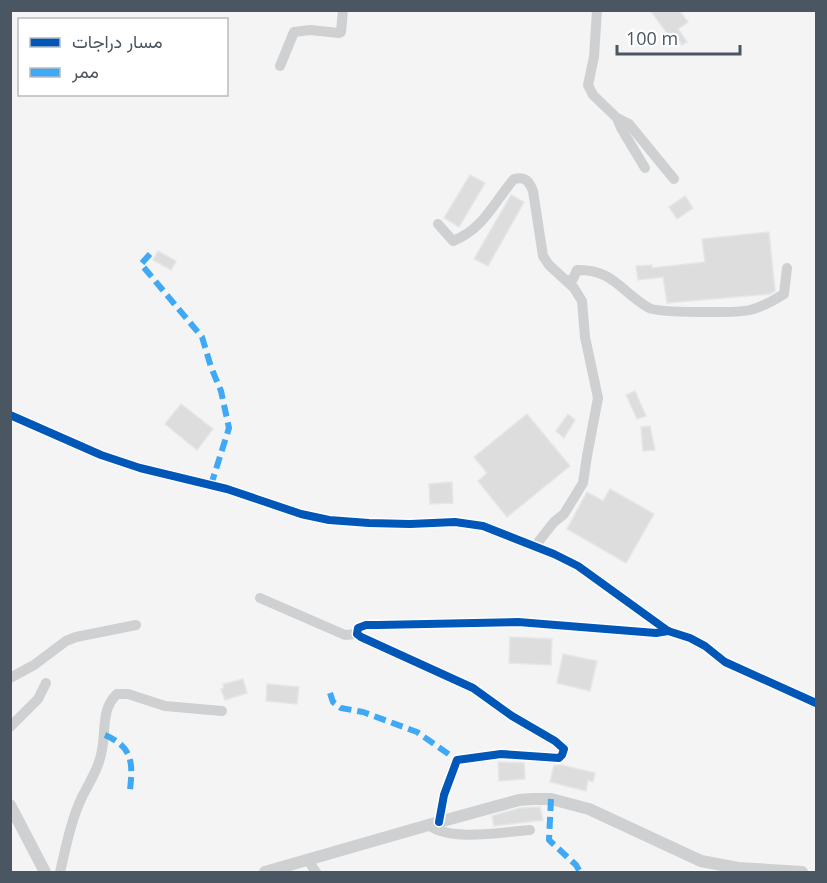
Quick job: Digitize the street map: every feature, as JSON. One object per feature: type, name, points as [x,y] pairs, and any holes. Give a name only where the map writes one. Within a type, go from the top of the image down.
[{"type":"street","points":[[280,66],[294,32],[310,30],[339,33],[343,10]]},
{"type":"street","points":[[597,10],[594,57],[588,85],[593,95],[617,118],[629,124],[674,179]]},
{"type":"street","points":[[617,118],[645,168]]},
{"type":"street","points":[[438,224],[453,241],[464,237],[479,226],[514,179],[521,177],[529,181],[533,191],[543,256],[582,301],[585,337],[598,398],[584,483],[564,514],[554,522],[536,546]]},
{"type":"street","points":[[567,281],[573,279],[578,270],[588,270],[603,273],[650,309],[725,312],[749,310],[766,305],[784,294],[787,268]]},
{"type":"street","points":[[10,415],[101,455],[140,468],[227,489],[301,514],[329,520],[369,523],[454,522],[483,526],[536,546],[578,566],[668,631],[690,638],[705,646],[725,662],[816,703]]},
{"type":"street","points":[[260,598],[345,635],[357,634],[361,638],[472,688],[512,716],[555,741],[564,749],[562,755],[557,758],[501,754],[457,760],[434,824],[435,830],[456,833],[530,830]]},
{"type":"street","points":[[357,634],[358,628],[366,625],[471,622],[518,622],[656,633],[668,631]]},
{"type":"street","points":[[10,678],[34,664],[56,647],[76,637],[136,625]]},
{"type":"street","points":[[10,727],[38,699],[46,683]]},
{"type":"street","points":[[60,873],[72,825],[99,764],[105,735],[107,707],[111,700],[117,694],[128,694],[165,705],[222,711]]},
{"type":"street","points":[[265,873],[307,859],[519,801],[551,800],[596,813],[701,861],[738,868],[802,873]]},
{"type":"street","points":[[10,806],[45,873]]},
{"type":"street","points":[[307,859],[316,873]]},
{"type":"building","points":[[650,10],[679,10],[688,22],[678,29],[687,42],[682,45],[673,33],[669,36]]},
{"type":"building","points":[[470,175],[485,183],[459,227],[444,218]]},
{"type":"building","points":[[511,195],[524,202],[488,266],[474,259]]},
{"type":"building","points":[[685,196],[693,208],[677,219],[669,207]]},
{"type":"building","points":[[769,232],[775,291],[770,294],[667,303],[663,277],[638,280],[636,266],[652,265],[652,268],[705,262],[702,239]]},
{"type":"building","points":[[158,251],[176,261],[171,270],[153,260]]},
{"type":"building","points":[[635,391],[646,416],[637,419],[626,395]]},
{"type":"building","points":[[181,404],[213,429],[197,450],[165,424]]},
{"type":"building","points":[[527,414],[570,466],[507,517],[478,481],[487,473],[474,457]]},
{"type":"building","points":[[568,414],[575,420],[564,438],[556,431]]},
{"type":"building","points":[[650,426],[655,450],[643,451],[641,427]]},
{"type":"building","points":[[452,482],[453,503],[430,504],[429,484]]},
{"type":"building","points":[[610,489],[654,514],[626,563],[567,529],[587,492],[603,501]]},
{"type":"building","points":[[510,637],[552,639],[551,665],[509,663]]},
{"type":"building","points":[[563,654],[597,661],[590,691],[557,683]]},
{"type":"building","points":[[243,679],[247,693],[225,700],[221,689],[224,688],[223,684]]},
{"type":"building","points":[[267,684],[299,687],[297,704],[266,701]]},
{"type":"building","points":[[498,762],[524,763],[525,779],[499,781]]},
{"type":"building","points":[[554,765],[595,773],[593,782],[588,780],[586,791],[550,782]]},
{"type":"building","points":[[540,807],[543,820],[494,826],[492,816],[520,808]]},
{"type":"marked path","points":[[150,254],[141,264],[202,337],[221,391],[229,428],[211,485]]},
{"type":"marked path","points":[[330,693],[333,702],[341,708],[363,712],[417,732],[457,760]]},
{"type":"marked path","points":[[105,735],[121,745],[129,757],[130,790]]},
{"type":"marked path","points":[[551,799],[549,840],[576,865],[580,872]]},
{"type":"cycle path","points":[[10,415],[101,455],[140,468],[227,489],[301,514],[329,520],[369,523],[455,522],[483,526],[578,566],[668,631],[690,638],[705,646],[725,662],[816,703]]},
{"type":"cycle path","points":[[439,822],[444,795],[457,760],[501,754],[559,758],[564,749],[473,688],[361,637],[357,634],[358,628],[366,625],[518,622],[656,633],[668,631]]}]
